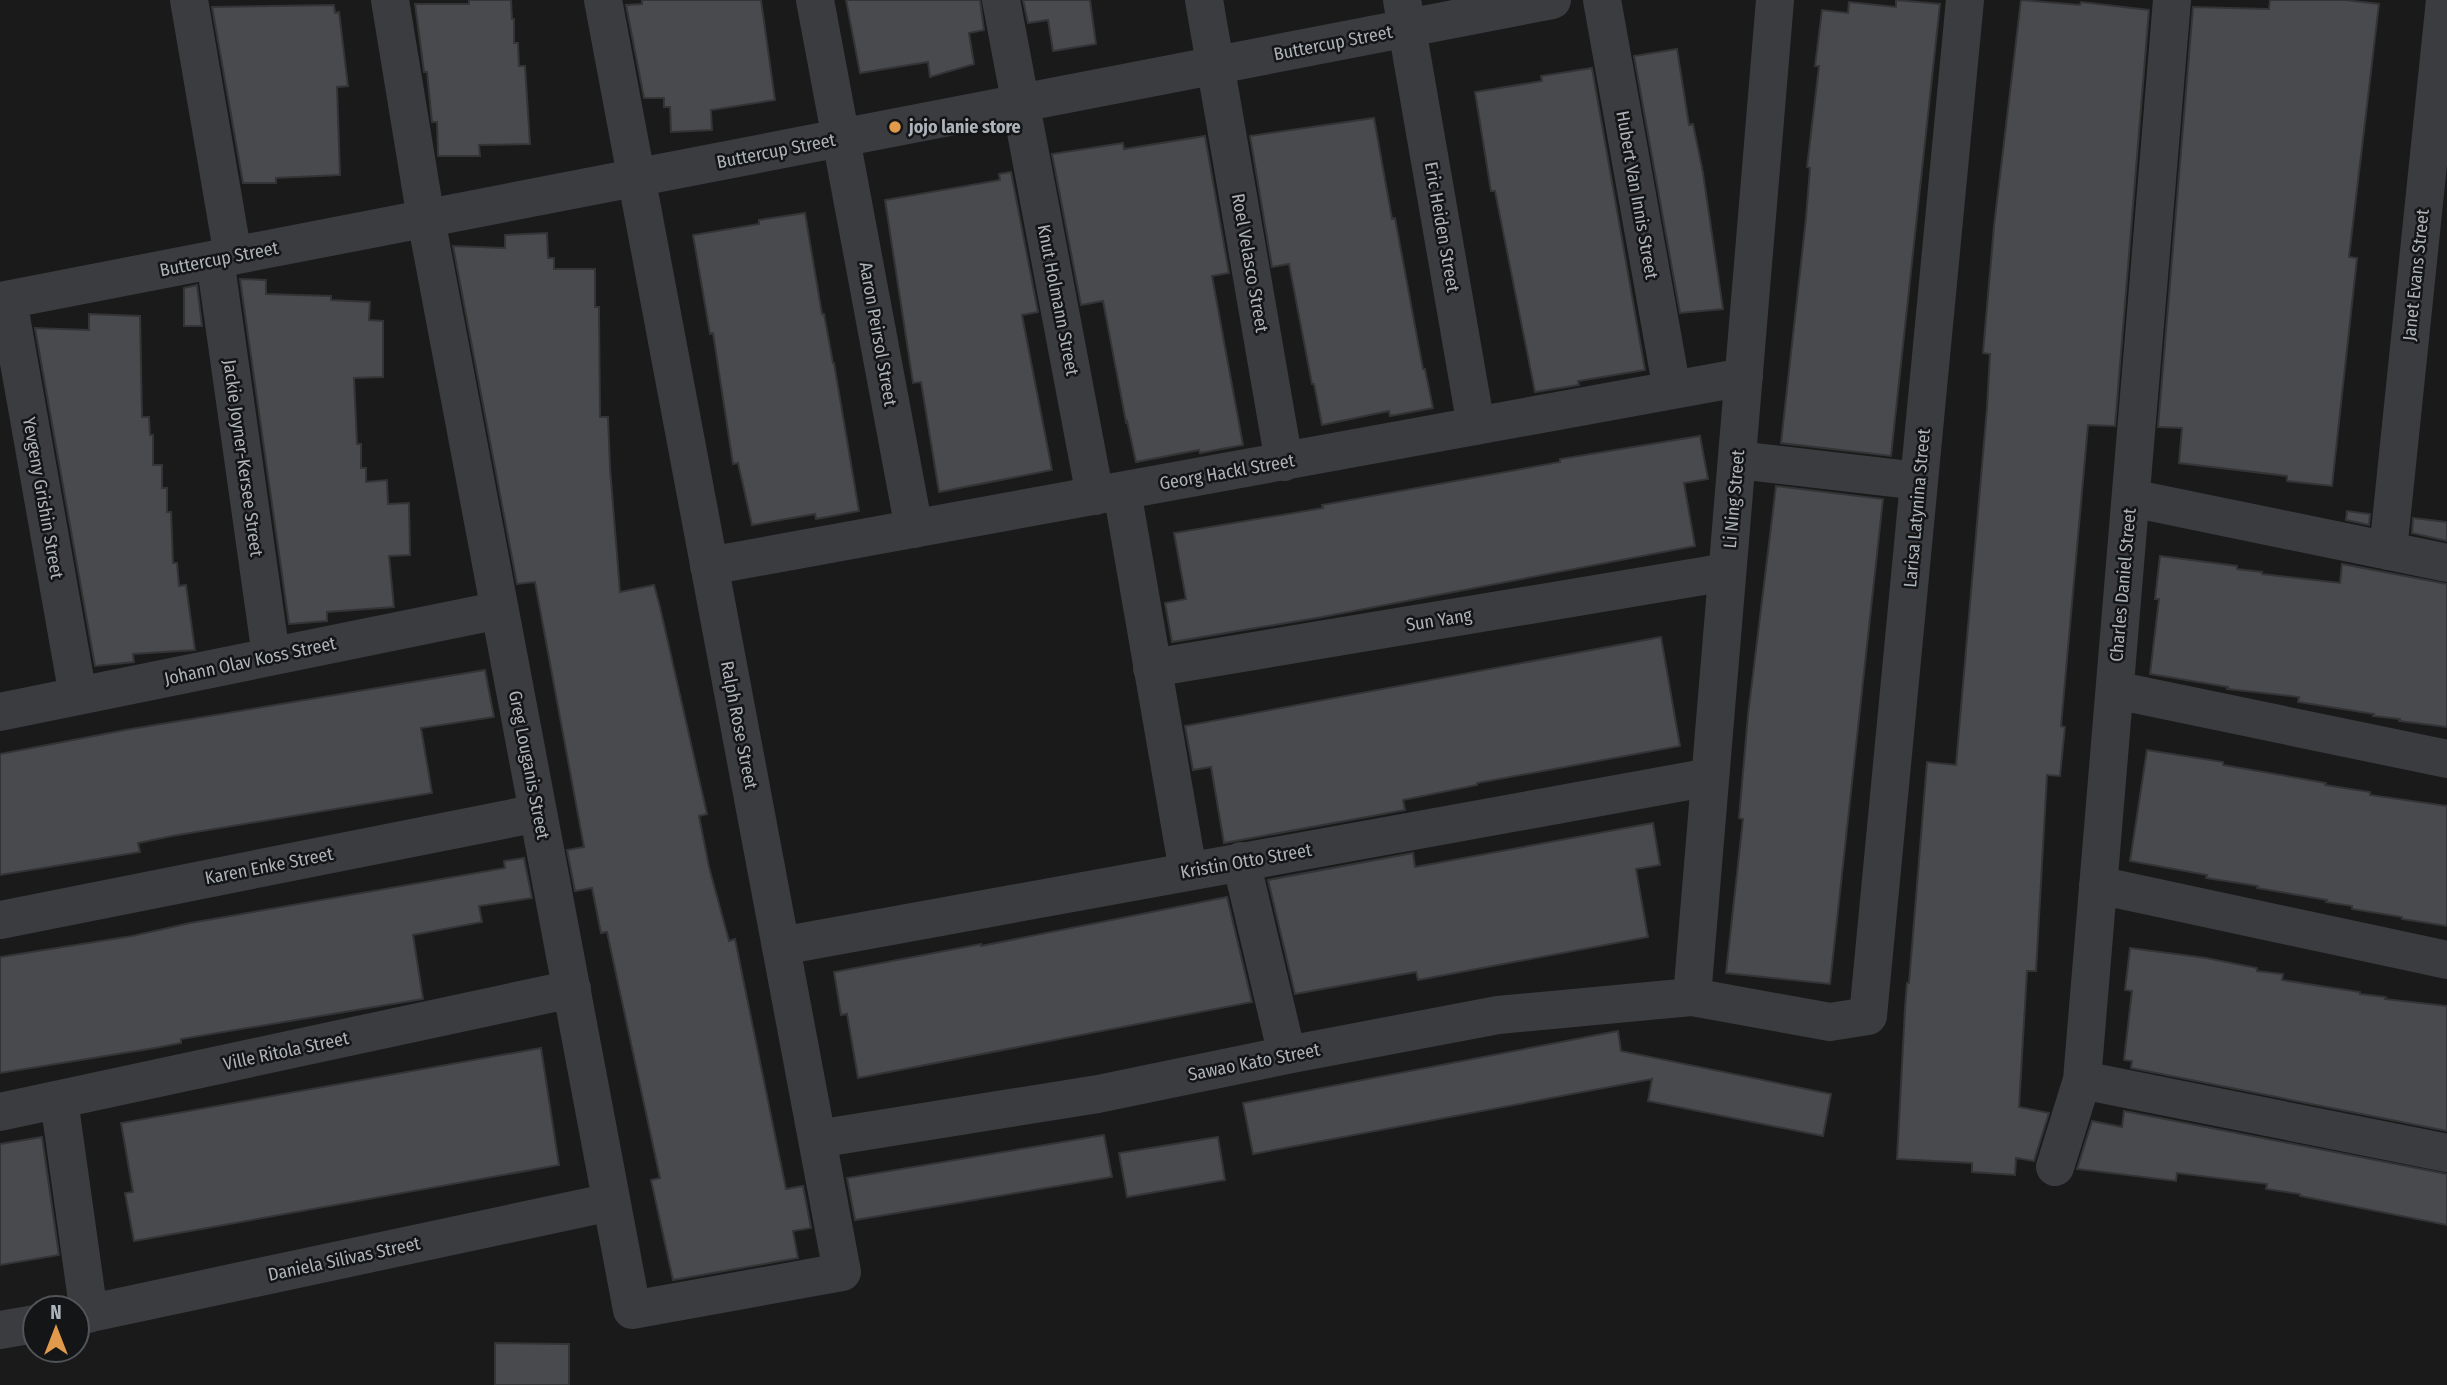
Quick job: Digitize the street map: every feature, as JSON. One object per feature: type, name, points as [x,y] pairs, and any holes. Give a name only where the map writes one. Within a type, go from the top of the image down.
[{"type":"street","name":"Jackie Joyner-Kersee Street","points":[[189,0],[224,258],[271,656]]},
{"type":"street","name":"Greg Louganis Street","points":[[390,0],[426,219],[632,1310]]},
{"type":"street","name":"Ralph Rose Street","points":[[603,0],[842,1272],[632,1310]]},
{"type":"street","name":"Aaron Peirsol Street","points":[[815,0],[914,529]]},
{"type":"street","name":"Knut Holmann Street","points":[[1001,0],[1020,104],[1108,494],[1152,668],[1188,871]]},
{"type":"street","name":"Roel Velasco Street","points":[[1204,0],[1284,462]]},
{"type":"street","name":"Buttercup Street","points":[[4,300],[1216,65],[1405,14],[1552,0]]},
{"type":"street","name":"Hubert Van Innis Street","points":[[1602,0],[1672,390]]},
{"type":"street","name":"Li Ning Street","points":[[1692,997],[1775,0]]},
{"type":"street","name":"Larisa Latynina Street","points":[[1868,1016],[1965,0]]},
{"type":"street","name":"Charles Daniel Street","points":[[2055,1167],[2082,1080],[2172,0]]},
{"type":"street","name":"Janet Evans Street","points":[[2388,551],[2445,0]]},
{"type":"street","name":"Eric Heiden Street","points":[[1405,14],[1476,426]]},
{"type":"street","name":"Yevgeny Grishin Street","points":[[4,300],[78,696]]},
{"type":"street","name":"Georg Hackl Street","points":[[709,566],[1744,377]]},
{"type":"street","points":[[1737,460],[1919,481]]},
{"type":"street","points":[[2131,498],[2447,563]]},
{"type":"street","name":"Sun Yang","points":[[1152,668],[1727,572]]},
{"type":"street","name":"Johann Olav Koss Street","points":[[0,712],[500,610]]},
{"type":"street","points":[[2115,690],[2447,759]]},
{"type":"street","name":"Kristin Otto Street","points":[[781,946],[1710,777]]},
{"type":"street","name":"Karen Enke Street","points":[[0,920],[538,813]]},
{"type":"street","points":[[1241,862],[1287,1055]]},
{"type":"street","points":[[2098,885],[2447,960]]},
{"type":"street","name":"Ville Ritola Street","points":[[0,1112],[572,989]]},
{"type":"street","name":"Sawao Kato Street","points":[[817,1139],[1098,1094],[1498,1015],[1692,997],[1830,1022],[1868,1016]]},
{"type":"street","points":[[2082,1080],[2447,1153]]},
{"type":"street","points":[[59,1100],[81,1294]]},
{"type":"street","name":"Daniela Silivas Street","points":[[91,1313],[611,1202]]},
{"type":"street","points":[[0,1330],[21,1326]]},
{"type":"building","points":[[469,0],[511,0],[514,43],[518,43],[519,66],[525,66],[530,144],[479,145],[480,156],[438,156],[437,122],[432,122],[427,72],[424,72],[415,4],[469,4]]},
{"type":"building","points":[[642,0],[761,0],[775,100],[711,110],[712,130],[671,132],[670,107],[664,107],[664,98],[644,98],[626,5],[642,4]]},
{"type":"building","points":[[846,0],[980,0],[984,30],[969,33],[974,64],[930,77],[928,62],[860,73]]},
{"type":"building","points":[[1023,0],[1090,0],[1096,44],[1053,51],[1048,20],[1028,23]]},
{"type":"building","points":[[1896,0],[1940,4],[1891,456],[1781,443],[1806,218],[1810,168],[1807,167],[1819,66],[1815,66],[1822,10],[1848,13],[1849,2],[1896,7]]},
{"type":"building","points":[[2021,0],[2080,5],[2081,2],[2149,10],[2115,426],[2088,425],[2061,726],[2065,727],[2060,776],[2047,775],[2036,971],[2027,971],[2019,1107],[2049,1113],[2034,1161],[2016,1158],[2015,1175],[1972,1172],[1972,1163],[1897,1159],[1905,1008],[1927,762],[1956,765],[1987,408],[1990,354],[1983,353],[1994,226]]},
{"type":"building","points":[[2270,0],[2345,0],[2379,4],[2349,257],[2357,258],[2332,486],[2287,481],[2287,476],[2179,463],[2182,428],[2158,427],[2193,7],[2269,9]]},
{"type":"building","points":[[334,5],[335,13],[339,12],[348,86],[337,87],[340,175],[276,178],[276,183],[243,183],[212,7]]},
{"type":"building","points":[[1677,49],[1689,125],[1693,124],[1703,173],[1723,309],[1680,313],[1634,56]]},
{"type":"building","points":[[1592,68],[1645,370],[1578,381],[1579,385],[1535,392],[1495,191],[1491,191],[1475,92],[1542,81],[1541,76]]},
{"type":"building","points":[[1374,118],[1392,219],[1395,218],[1423,369],[1433,408],[1390,416],[1389,411],[1322,425],[1289,264],[1272,267],[1250,136]]},
{"type":"building","points":[[1205,136],[1229,273],[1212,276],[1243,445],[1136,462],[1103,301],[1081,305],[1052,154],[1123,143],[1124,149]]},
{"type":"building","points":[[1011,172],[1038,312],[1022,315],[1052,470],[939,492],[921,382],[913,383],[885,200],[1000,180],[999,174]]},
{"type":"building","points":[[805,213],[859,511],[816,519],[815,514],[752,525],[738,463],[733,464],[713,333],[710,334],[693,235]]},
{"type":"building","points":[[547,233],[548,258],[554,258],[554,269],[595,269],[595,307],[599,307],[600,417],[608,417],[620,592],[654,585],[660,607],[707,814],[699,816],[709,867],[729,941],[735,939],[786,1189],[803,1186],[811,1228],[793,1231],[798,1258],[673,1280],[651,1180],[660,1178],[607,932],[601,933],[592,888],[575,891],[567,850],[584,847],[535,582],[517,584],[453,246],[505,248],[505,235]]},
{"type":"building","points":[[240,279],[266,280],[266,294],[331,296],[331,300],[370,302],[369,320],[383,321],[383,377],[354,378],[357,444],[361,444],[361,468],[366,468],[366,482],[387,480],[388,504],[409,503],[410,555],[389,556],[394,607],[327,612],[327,621],[289,624]]},
{"type":"building","points":[[197,285],[202,326],[184,326],[184,288]]},
{"type":"building","points":[[89,314],[140,316],[142,417],[149,417],[150,435],[153,435],[153,465],[162,465],[162,488],[167,488],[167,512],[171,512],[173,563],[177,563],[179,586],[186,585],[195,650],[133,654],[134,662],[95,666],[35,328],[89,330]]},
{"type":"building","points":[[1700,436],[1708,479],[1684,483],[1695,546],[1322,617],[1172,642],[1165,603],[1186,599],[1174,533],[1323,508],[1322,505],[1560,462],[1560,459]]},
{"type":"building","points":[[1776,486],[1883,499],[1830,984],[1726,973],[1743,819],[1739,818],[1748,715]]},
{"type":"building","points":[[2347,511],[2370,514],[2369,525],[2346,520]]},
{"type":"building","points":[[2413,518],[2447,522],[2447,541],[2412,533]]},
{"type":"building","points":[[2160,556],[2237,566],[2237,569],[2262,574],[2340,583],[2342,564],[2447,584],[2447,727],[2298,702],[2299,697],[2227,689],[2228,687],[2150,674],[2159,599],[2155,599]]},
{"type":"building","points":[[1661,637],[1680,746],[1477,783],[1403,800],[1405,810],[1224,843],[1211,767],[1193,770],[1185,726]]},
{"type":"building","points":[[485,670],[494,717],[421,728],[432,793],[172,836],[138,843],[140,852],[0,875],[0,754],[125,730]]},
{"type":"building","points":[[2147,750],[2223,762],[2223,765],[2370,792],[2370,795],[2447,806],[2447,926],[2352,909],[2352,906],[2326,902],[2327,900],[2130,861]]},
{"type":"building","points":[[1653,823],[1660,865],[1636,869],[1648,937],[1418,980],[1416,972],[1295,994],[1268,880],[1413,853],[1415,867]]},
{"type":"building","points":[[524,858],[532,898],[479,906],[482,922],[413,935],[423,999],[181,1039],[181,1043],[155,1048],[0,1073],[0,957],[132,936],[190,923],[505,868],[504,861]]},
{"type":"building","points":[[1227,897],[1252,1002],[858,1078],[847,1014],[841,1015],[834,972]]},
{"type":"building","points":[[2130,948],[2257,968],[2257,971],[2283,974],[2282,980],[2360,992],[2386,997],[2385,999],[2447,1006],[2447,1131],[2131,1068],[2132,1061],[2124,1060],[2132,991],[2125,990]]},
{"type":"building","points":[[1618,1031],[1621,1051],[1831,1094],[1823,1136],[1648,1101],[1652,1079],[1253,1154],[1243,1103]]},
{"type":"building","points":[[541,1048],[559,1165],[134,1241],[125,1193],[133,1192],[121,1123]]},
{"type":"building","points":[[2124,1111],[2447,1174],[2447,1225],[2266,1189],[2267,1184],[2177,1173],[2176,1181],[2077,1169],[2092,1121],[2122,1127]]},
{"type":"building","points":[[1104,1135],[1112,1177],[855,1220],[847,1178]]},
{"type":"building","points":[[42,1137],[59,1255],[0,1265],[0,1144]]},
{"type":"building","points":[[1218,1137],[1225,1180],[1127,1197],[1119,1153]]},
{"type":"building","points":[[495,1343],[569,1344],[569,1385],[495,1385]]},
{"type":"place","name":"jojo lanie store","points":[[895,127]]}]
